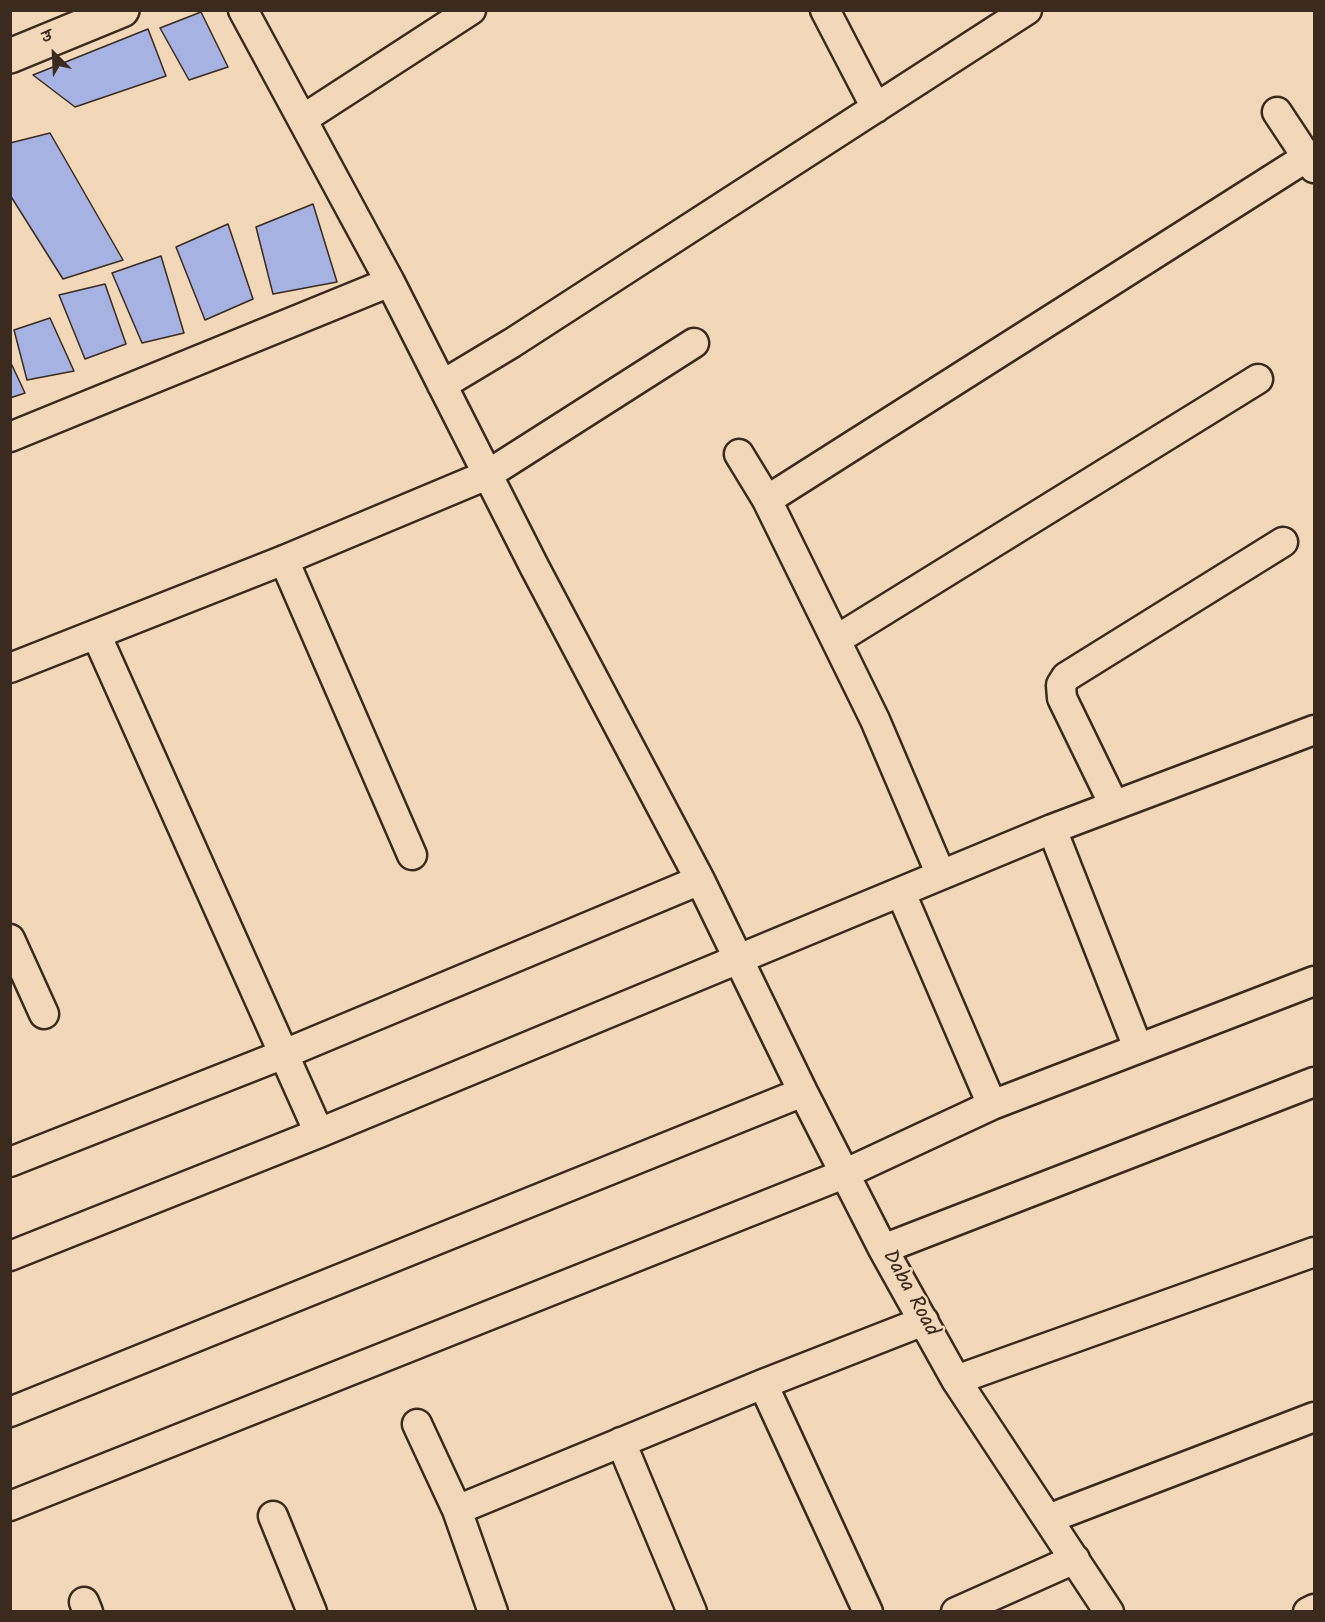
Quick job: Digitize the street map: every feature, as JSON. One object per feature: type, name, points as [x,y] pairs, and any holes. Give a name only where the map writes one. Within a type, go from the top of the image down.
[{"type":"street","points":[[10,56],[75,19],[122,10]]},
{"type":"street","name":"Daba Road","points":[[243,10],[390,282],[535,568],[700,880],[803,1092],[883,1249],[956,1380],[1109,1611]]},
{"type":"street","points":[[303,119],[471,10]]},
{"type":"street","points":[[825,10],[876,108]]},
{"type":"street","points":[[442,385],[512,343],[1027,10]]},
{"type":"street","points":[[767,500],[1311,162],[1277,112]]},
{"type":"street","points":[[10,437],[390,282]]},
{"type":"street","points":[[10,668],[284,560],[487,475],[694,343]]},
{"type":"street","points":[[836,640],[1258,379]]},
{"type":"street","points":[[739,454],[767,500],[875,720],[941,875]]},
{"type":"street","points":[[1113,805],[1062,698],[1061,685],[1066,676],[1283,542]]},
{"type":"street","points":[[284,560],[412,855]]},
{"type":"street","points":[[96,634],[319,1133]]},
{"type":"street","points":[[10,1256],[319,1133],[1113,805],[1314,730]]},
{"type":"street","points":[[1052,830],[1138,1048]]},
{"type":"street","points":[[10,1162],[284,1054],[700,880]]},
{"type":"street","points":[[901,893],[992,1104]]},
{"type":"street","points":[[10,939],[44,1014]]},
{"type":"street","points":[[10,1506],[844,1174],[992,1104],[1314,981]]},
{"type":"street","points":[[883,1249],[1314,1082]]},
{"type":"street","points":[[10,1413],[803,1092]]},
{"type":"street","points":[[956,1380],[1314,1252]]},
{"type":"street","points":[[457,1510],[763,1384],[924,1321]]},
{"type":"street","points":[[763,1384],[868,1611]]},
{"type":"street","points":[[1048,1519],[1314,1417]]},
{"type":"street","points":[[417,1424],[457,1510],[493,1611]]},
{"type":"street","points":[[621,1442],[692,1611]]},
{"type":"street","points":[[273,1516],[312,1611]]},
{"type":"street","points":[[956,1611],[1075,1559]]},
{"type":"street","points":[[1308,1611],[1314,1609]]},
{"type":"building","points":[[201,12],[228,67],[189,80],[160,28]]},
{"type":"building","points":[[148,29],[166,76],[75,107],[33,75]]},
{"type":"building","points":[[50,133],[123,260],[63,279],[10,195],[10,143]]},
{"type":"building","points":[[313,204],[337,282],[273,294],[256,227]]},
{"type":"building","points":[[228,224],[253,299],[205,320],[176,247]]},
{"type":"building","points":[[161,256],[184,333],[142,343],[112,273]]},
{"type":"building","points":[[105,284],[126,344],[85,359],[59,295]]},
{"type":"building","points":[[50,318],[74,371],[27,380],[14,330]]},
{"type":"building","points":[[10,361],[25,393],[10,398]]}]
